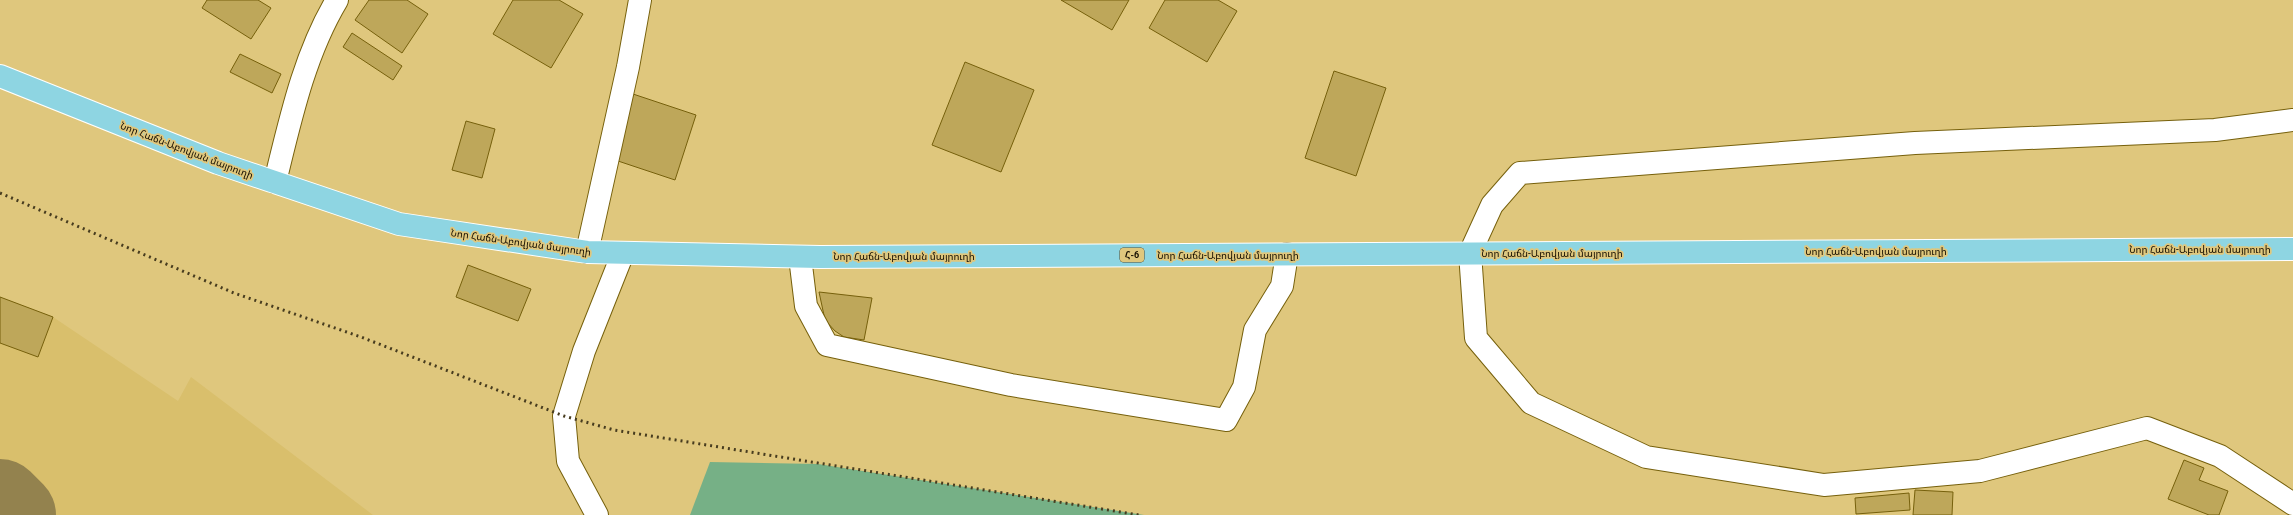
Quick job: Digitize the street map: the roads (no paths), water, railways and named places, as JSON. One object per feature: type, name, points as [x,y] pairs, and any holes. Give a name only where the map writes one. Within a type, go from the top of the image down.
[{"type":"main road","name":"Նոր Հաճն-Աբովյան մայրուղի","points":[[0,76],[218,164],[399,224],[587,252],[800,256],[2293,248]]},
{"type":"street","points":[[275,182],[292,111],[318,41],[337,0]]},
{"type":"street","points":[[587,252],[628,67],[640,0]]},
{"type":"street","points":[[2293,120],[2215,130],[1915,143],[1520,174],[1492,205],[1470,253],[1476,338],[1531,403],[1646,457],[1824,485],[1980,471],[2147,428],[2220,456],[2293,504]]},
{"type":"street","points":[[597,515],[568,461],[564,416],[584,351],[623,253]]},
{"type":"street","points":[[800,256],[806,306],[827,345],[1011,385],[1226,420],[1244,387],[1255,330],[1282,286],[1287,254]]},
{"type":"railway","points":[[0,193],[234,293],[361,337],[564,416],[614,430],[1139,515]]}]
